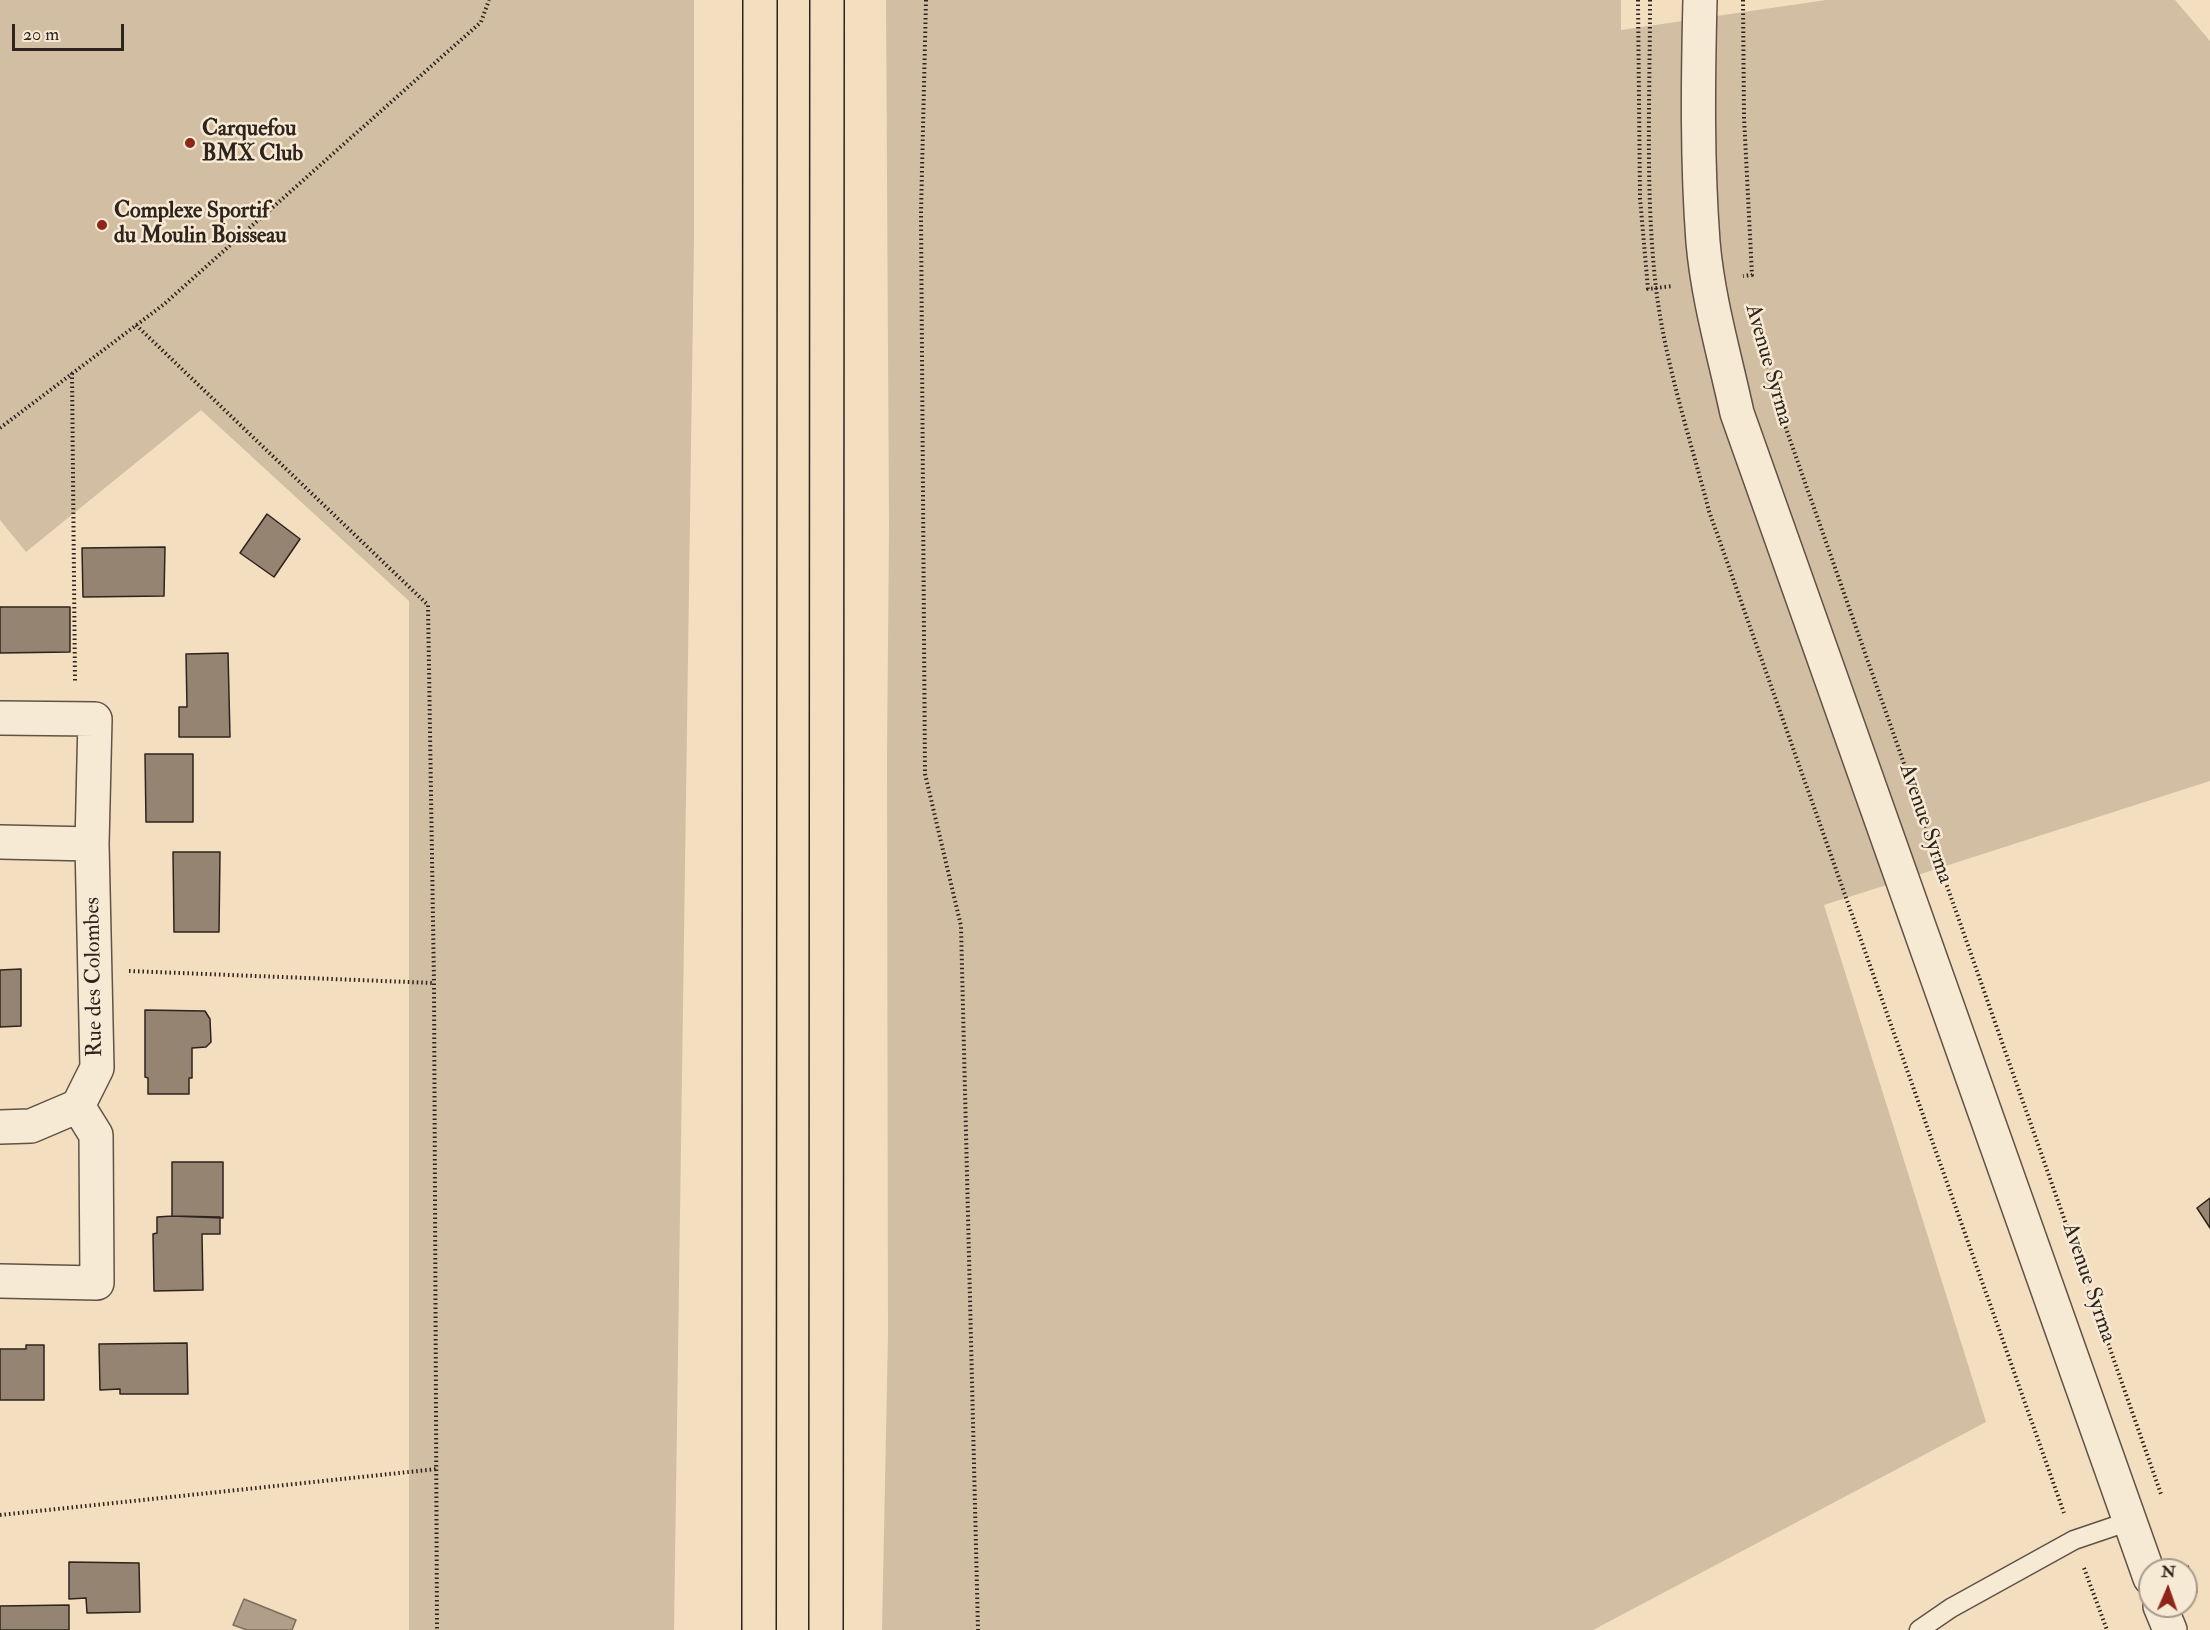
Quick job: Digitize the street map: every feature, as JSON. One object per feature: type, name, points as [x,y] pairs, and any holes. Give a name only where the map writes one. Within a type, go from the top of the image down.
[{"type":"highway","points":[[759,0],[759,1630]]},
{"type":"highway","points":[[825,1630],[826,0]]},
{"type":"street","name":"Avenue Syrma","points":[[1700,0],[1698,105],[1703,243],[1708,282],[1737,413],[2143,1558]]},
{"type":"street","name":"Rue des Colombes","points":[[0,718],[95,719],[92,844],[97,1068],[78,1106]]},
{"type":"street","points":[[0,842],[92,844]]},
{"type":"street","points":[[0,1127],[31,1126],[78,1106],[96,1136],[97,1283],[0,1281]]},
{"type":"lane","points":[[1918,1630],[1951,1608],[2074,1540],[2130,1521]]},
{"type":"path","points":[[0,428],[136,325],[481,22],[489,0]]},
{"type":"path","points":[[926,0],[921,213],[925,774],[961,926],[978,1630]]},
{"type":"path","points":[[1638,0],[1640,198],[1648,290]]},
{"type":"path","points":[[1650,0],[1649,170],[1656,288],[1668,349],[1709,511],[2107,1630]]},
{"type":"path","name":"Avenue Syrma","points":[[1745,265],[1747,286]]},
{"type":"path","points":[[136,325],[428,605],[434,982],[437,1630]]},
{"type":"path","name":"Avenue Syrma","points":[[1759,338],[1776,400],[2163,1498]]},
{"type":"path","points":[[72,374],[76,719]]},
{"type":"path","points":[[95,969],[434,982]]},
{"type":"path","points":[[0,1515],[437,1469]]},
{"type":"shaded area","points":[[0,0],[694,0],[694,240],[674,1630],[409,1630],[409,601],[201,410],[26,552],[0,520]]},
{"type":"shaded area","points":[[886,0],[1621,0],[1621,30],[1826,0],[2175,0],[2210,41],[2210,781],[1824,905],[1986,1422],[1593,1630],[882,1630],[888,1335],[889,527]]},
{"type":"shaded area","points":[[244,1599],[296,1620],[292,1630],[247,1630],[233,1625]]},
{"type":"building","points":[[267,514],[300,539],[274,577],[240,553]]},
{"type":"building","points":[[165,547],[164,596],[83,597],[82,548]]},
{"type":"building","points":[[0,607],[70,607],[70,652],[0,653]]},
{"type":"building","points":[[228,653],[230,737],[179,737],[179,707],[187,707],[186,654]]},
{"type":"building","points":[[145,754],[193,754],[193,822],[146,822]]},
{"type":"building","points":[[173,852],[220,852],[219,932],[174,932]]},
{"type":"building","points":[[21,969],[21,1026],[0,1027],[0,970]]},
{"type":"building","points":[[145,1010],[205,1011],[210,1019],[211,1042],[206,1047],[192,1048],[192,1078],[189,1078],[189,1094],[148,1094],[148,1078],[145,1077]]},
{"type":"building","points":[[172,1162],[223,1162],[223,1218],[172,1216]]},
{"type":"building","points":[[2210,1198],[2210,1228],[2197,1208]]},
{"type":"building","points":[[157,1217],[220,1217],[220,1234],[202,1234],[203,1290],[154,1291],[153,1234],[157,1233]]},
{"type":"building","points":[[187,1343],[188,1394],[120,1394],[120,1389],[100,1390],[99,1344]]},
{"type":"building","points":[[26,1345],[44,1345],[44,1400],[0,1400],[0,1349],[26,1349]]},
{"type":"building","points":[[69,1562],[139,1563],[140,1612],[87,1613],[86,1598],[69,1599]]},
{"type":"building","points":[[69,1605],[69,1630],[0,1630],[0,1606]]},
{"type":"place","name":"Carquefou BMX Club","points":[[190,143]]},
{"type":"place","name":"Complexe Sportif du Moulin Boisseau","points":[[102,225]]}]
